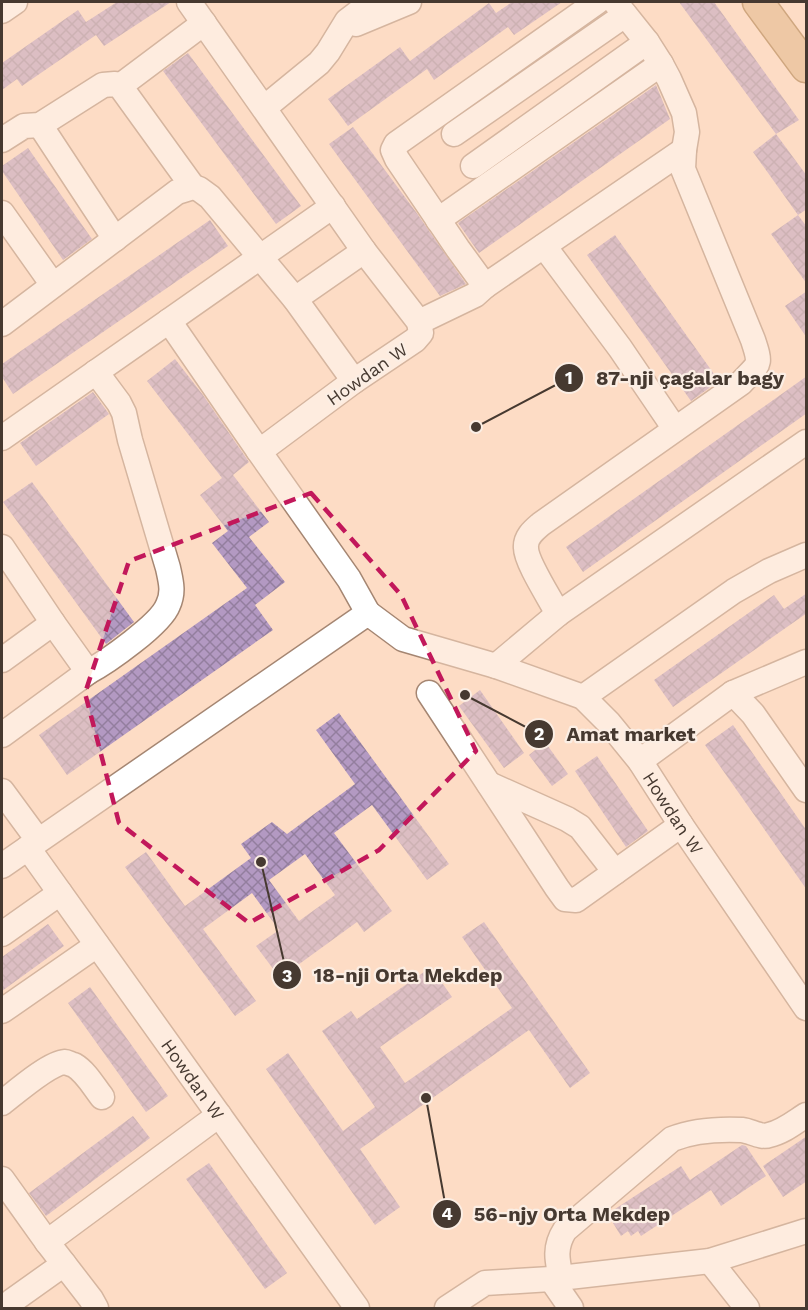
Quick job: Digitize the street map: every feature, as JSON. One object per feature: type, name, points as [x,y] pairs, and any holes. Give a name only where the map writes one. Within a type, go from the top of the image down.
[{"type":"main road","points":[[758,2],[807,67]]},
{"type":"street","points":[[2,11],[15,2]]},
{"type":"street","name":"Howdan W","points":[[189,2],[364,251],[419,322],[421,333],[258,450],[349,579],[368,613],[403,639],[496,666],[583,697],[609,723],[640,761],[681,825],[807,1008]]},
{"type":"street","points":[[264,108],[319,63],[347,21],[372,2]]},
{"type":"street","points":[[342,30],[409,2]]},
{"type":"street","points":[[485,286],[438,220],[393,150],[396,144],[597,2]]},
{"type":"street","points":[[454,134],[620,8],[661,64],[684,113],[687,132],[683,169],[759,359],[757,366],[741,383],[541,524],[528,536],[526,548],[532,566],[558,614]]},
{"type":"street","points":[[120,86],[204,23]]},
{"type":"street","points":[[473,166],[646,42]]},
{"type":"street","points":[[438,220],[661,64]]},
{"type":"street","points":[[2,140],[24,126],[40,125],[103,85],[120,86],[193,187],[210,197],[295,299],[354,381]]},
{"type":"street","points":[[441,112],[485,187]]},
{"type":"street","points":[[40,125],[115,239]]},
{"type":"street","points":[[419,322],[474,294],[684,150]]},
{"type":"street","points":[[2,324],[177,192],[193,187]]},
{"type":"street","points":[[4,431],[96,372],[333,206]]},
{"type":"street","points":[[2,213],[53,285]]},
{"type":"street","points":[[544,246],[620,348],[675,429]]},
{"type":"street","points":[[295,299],[364,251]]},
{"type":"street","points":[[169,321],[258,450]]},
{"type":"street","points":[[2,735],[112,657],[162,616],[173,589],[124,413],[96,372]]},
{"type":"street","points":[[496,666],[558,614],[807,442]]},
{"type":"street","points":[[2,546],[88,672]]},
{"type":"street","points":[[583,697],[734,591],[769,571],[807,555]]},
{"type":"street","points":[[2,866],[368,613]]},
{"type":"street","points":[[2,660],[53,623]]},
{"type":"street","points":[[640,761],[733,693],[807,662]]},
{"type":"street","points":[[429,693],[565,899],[576,900],[681,825]]},
{"type":"street","points":[[733,693],[753,714],[803,777]]},
{"type":"street","points":[[489,784],[580,827],[615,872]]},
{"type":"street","name":"Howdan W","points":[[2,791],[60,893],[357,1308]]},
{"type":"street","points":[[2,934],[60,893]]},
{"type":"street","points":[[2,1011],[97,945]]},
{"type":"street","points":[[2,1103],[35,1076],[66,1062],[83,1072],[102,1097]]},
{"type":"street","points":[[47,1242],[219,1115]]},
{"type":"street","points":[[572,1308],[556,1279],[559,1240],[565,1230],[672,1138],[687,1133],[743,1130],[766,1136],[782,1131],[807,1115]]},
{"type":"street","points":[[2,1179],[96,1308]]},
{"type":"street","points":[[447,1308],[485,1283],[556,1279],[710,1261],[807,1231]]},
{"type":"street","points":[[710,1261],[747,1308]]},
{"type":"street","points":[[6,1299],[64,1264]]},
{"type":"highlighted area","points":[[311,493],[401,595],[476,751],[379,850],[249,923],[119,823],[85,693],[129,561]]},
{"type":"building","points":[[117,2],[171,2],[104,46],[96,35],[22,86],[17,79],[2,90],[2,63],[78,10],[86,22]]},
{"type":"building","points":[[512,2],[562,2],[514,35],[508,27],[434,80],[427,69],[348,126],[328,99],[400,47],[410,61],[489,3],[496,13]]},
{"type":"building","points":[[679,2],[714,2],[799,120],[776,134]]},
{"type":"building","points":[[188,53],[301,206],[276,224],[163,71]]},
{"type":"building","points":[[656,85],[670,119],[479,253],[458,223]]},
{"type":"building","points":[[353,127],[466,284],[440,296],[329,144]]},
{"type":"building","points":[[776,134],[807,176],[807,209],[798,215],[753,152]]},
{"type":"building","points":[[28,148],[92,239],[63,260],[2,171],[2,166]]},
{"type":"building","points":[[798,215],[807,227],[807,284],[771,234]]},
{"type":"building","points":[[210,220],[228,246],[13,394],[2,377],[2,364]]},
{"type":"building","points":[[615,235],[719,381],[691,401],[587,255]]},
{"type":"building","points":[[807,291],[807,338],[785,306]]},
{"type":"building","points":[[175,359],[249,462],[233,475],[269,522],[249,537],[285,582],[255,605],[273,630],[67,775],[39,735],[247,588],[212,543],[228,531],[200,495],[222,478],[147,381]]},
{"type":"building","points":[[807,376],[807,413],[583,572],[566,547]]},
{"type":"building","points":[[93,392],[109,414],[36,466],[20,443]]},
{"type":"building","points":[[32,482],[134,622],[106,644],[3,502]]},
{"type":"building","points":[[807,593],[807,613],[673,707],[654,680],[774,595],[784,609]]},
{"type":"building","points":[[480,690],[524,753],[504,768],[459,706]]},
{"type":"building","points":[[339,713],[449,864],[427,880],[372,805],[334,833],[392,911],[364,932],[357,922],[280,978],[256,946],[279,930],[252,893],[203,929],[256,1001],[235,1016],[125,867],[146,852],[185,906],[251,858],[241,844],[272,822],[287,834],[355,784],[316,730]],"holes":[[[305,854],[335,895],[299,921],[269,880]]]},
{"type":"building","points":[[733,725],[807,831],[807,890],[705,745]]},
{"type":"building","points":[[545,742],[568,774],[552,786],[529,755]]},
{"type":"building","points":[[597,756],[648,831],[626,847],[575,771]]},
{"type":"building","points":[[484,922],[590,1073],[570,1088],[529,1030],[360,1149],[400,1207],[375,1225],[266,1069],[288,1053],[343,1131],[375,1107],[322,1031],[351,1011],[357,1019],[431,967],[452,997],[380,1047],[405,1083],[512,1008],[462,937]]},
{"type":"building","points":[[48,924],[64,946],[2,991],[2,957]]},
{"type":"building","points":[[90,987],[168,1096],[146,1112],[68,1003]]},
{"type":"building","points":[[133,1116],[150,1138],[46,1216],[29,1193]]},
{"type":"building","points":[[807,1136],[807,1181],[783,1197],[763,1166]]},
{"type":"building","points":[[742,1145],[746,1146],[766,1176],[721,1206],[711,1190],[641,1236],[638,1231],[631,1236],[628,1231],[621,1236],[613,1223],[621,1218],[615,1209],[681,1166],[690,1180]]},
{"type":"building","points":[[209,1163],[287,1273],[265,1289],[186,1179]]},
{"type":"place","name":"87-nji çagalar bagy","points":[[476,427]]},
{"type":"place","name":"Amat market","points":[[465,695]]},
{"type":"place","name":"18-nji Orta Mekdep","points":[[261,862]]},
{"type":"place","name":"56-njy Orta Mekdep","points":[[426,1098]]}]
